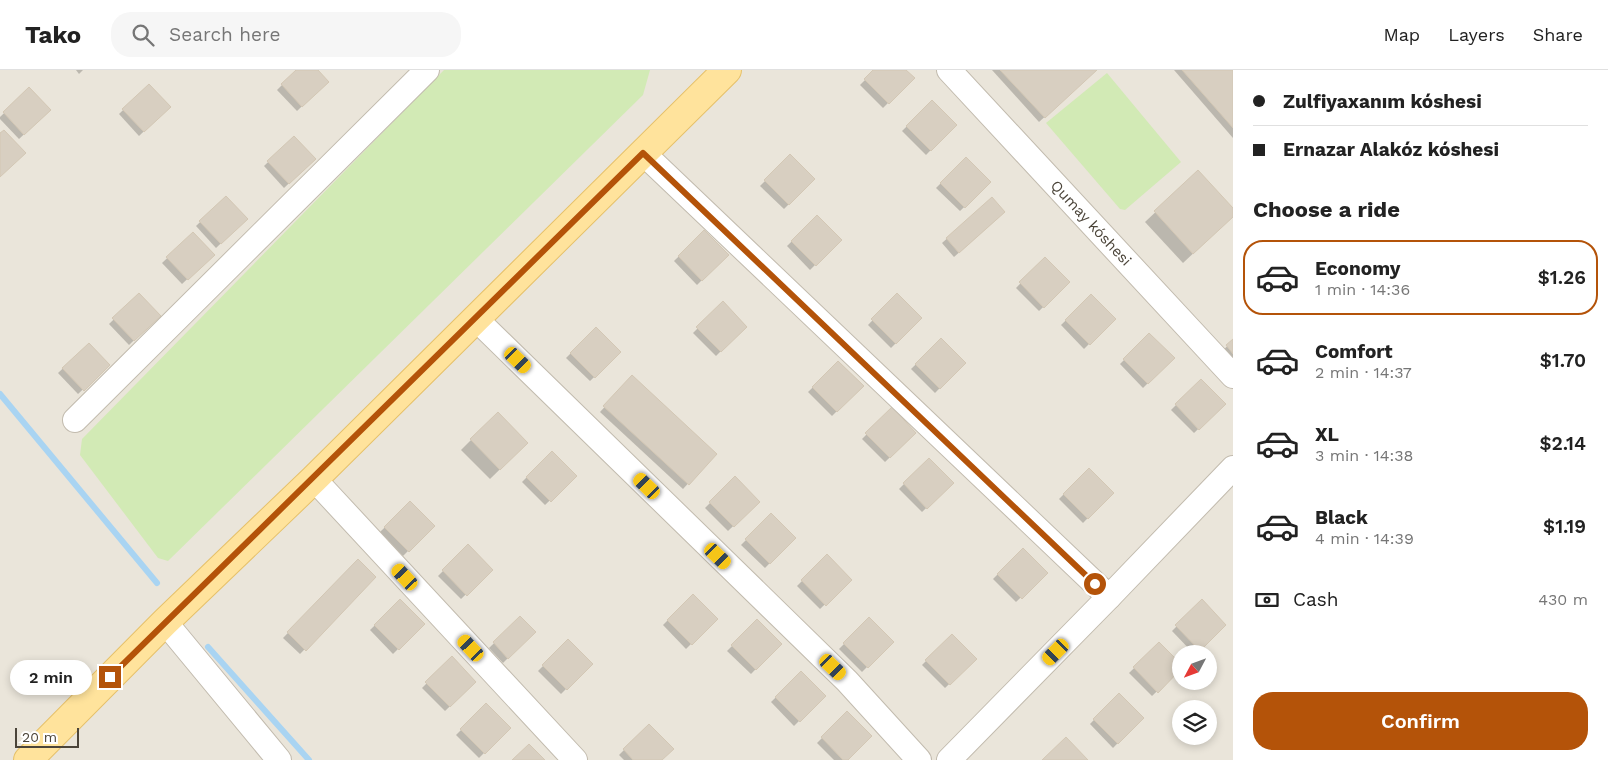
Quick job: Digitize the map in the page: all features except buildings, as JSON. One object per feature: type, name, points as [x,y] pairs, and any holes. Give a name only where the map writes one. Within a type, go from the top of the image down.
[{"type":"main road","points":[[28,760],[165,622],[314,479],[643,153],[723,71]]},
{"type":"street","points":[[75,420],[427,70]]},
{"type":"street","name":"Qumay kóshesi","points":[[949,70],[1233,376]]},
{"type":"street","points":[[643,153],[1109,597]]},
{"type":"street","points":[[476,318],[847,681],[919,760]]},
{"type":"street","points":[[949,760],[1233,468]]},
{"type":"street","points":[[314,479],[575,760]]},
{"type":"street","points":[[165,622],[279,760]]},
{"type":"shaded area","points":[[0,70],[1233,70],[1233,760],[0,760]]},
{"type":"green space","points":[[444,70],[650,70],[643,95],[168,561],[158,558],[80,455],[82,439]]},
{"type":"green space","points":[[1107,73],[1181,162],[1125,210],[1120,209],[1046,123]]},
{"type":"waterway","points":[[0,394],[157,583]]},
{"type":"waterway","points":[[208,647],[309,760]]},
{"type":"route","points":[[110,677],[314,479],[643,153],[1095,584]]}]
